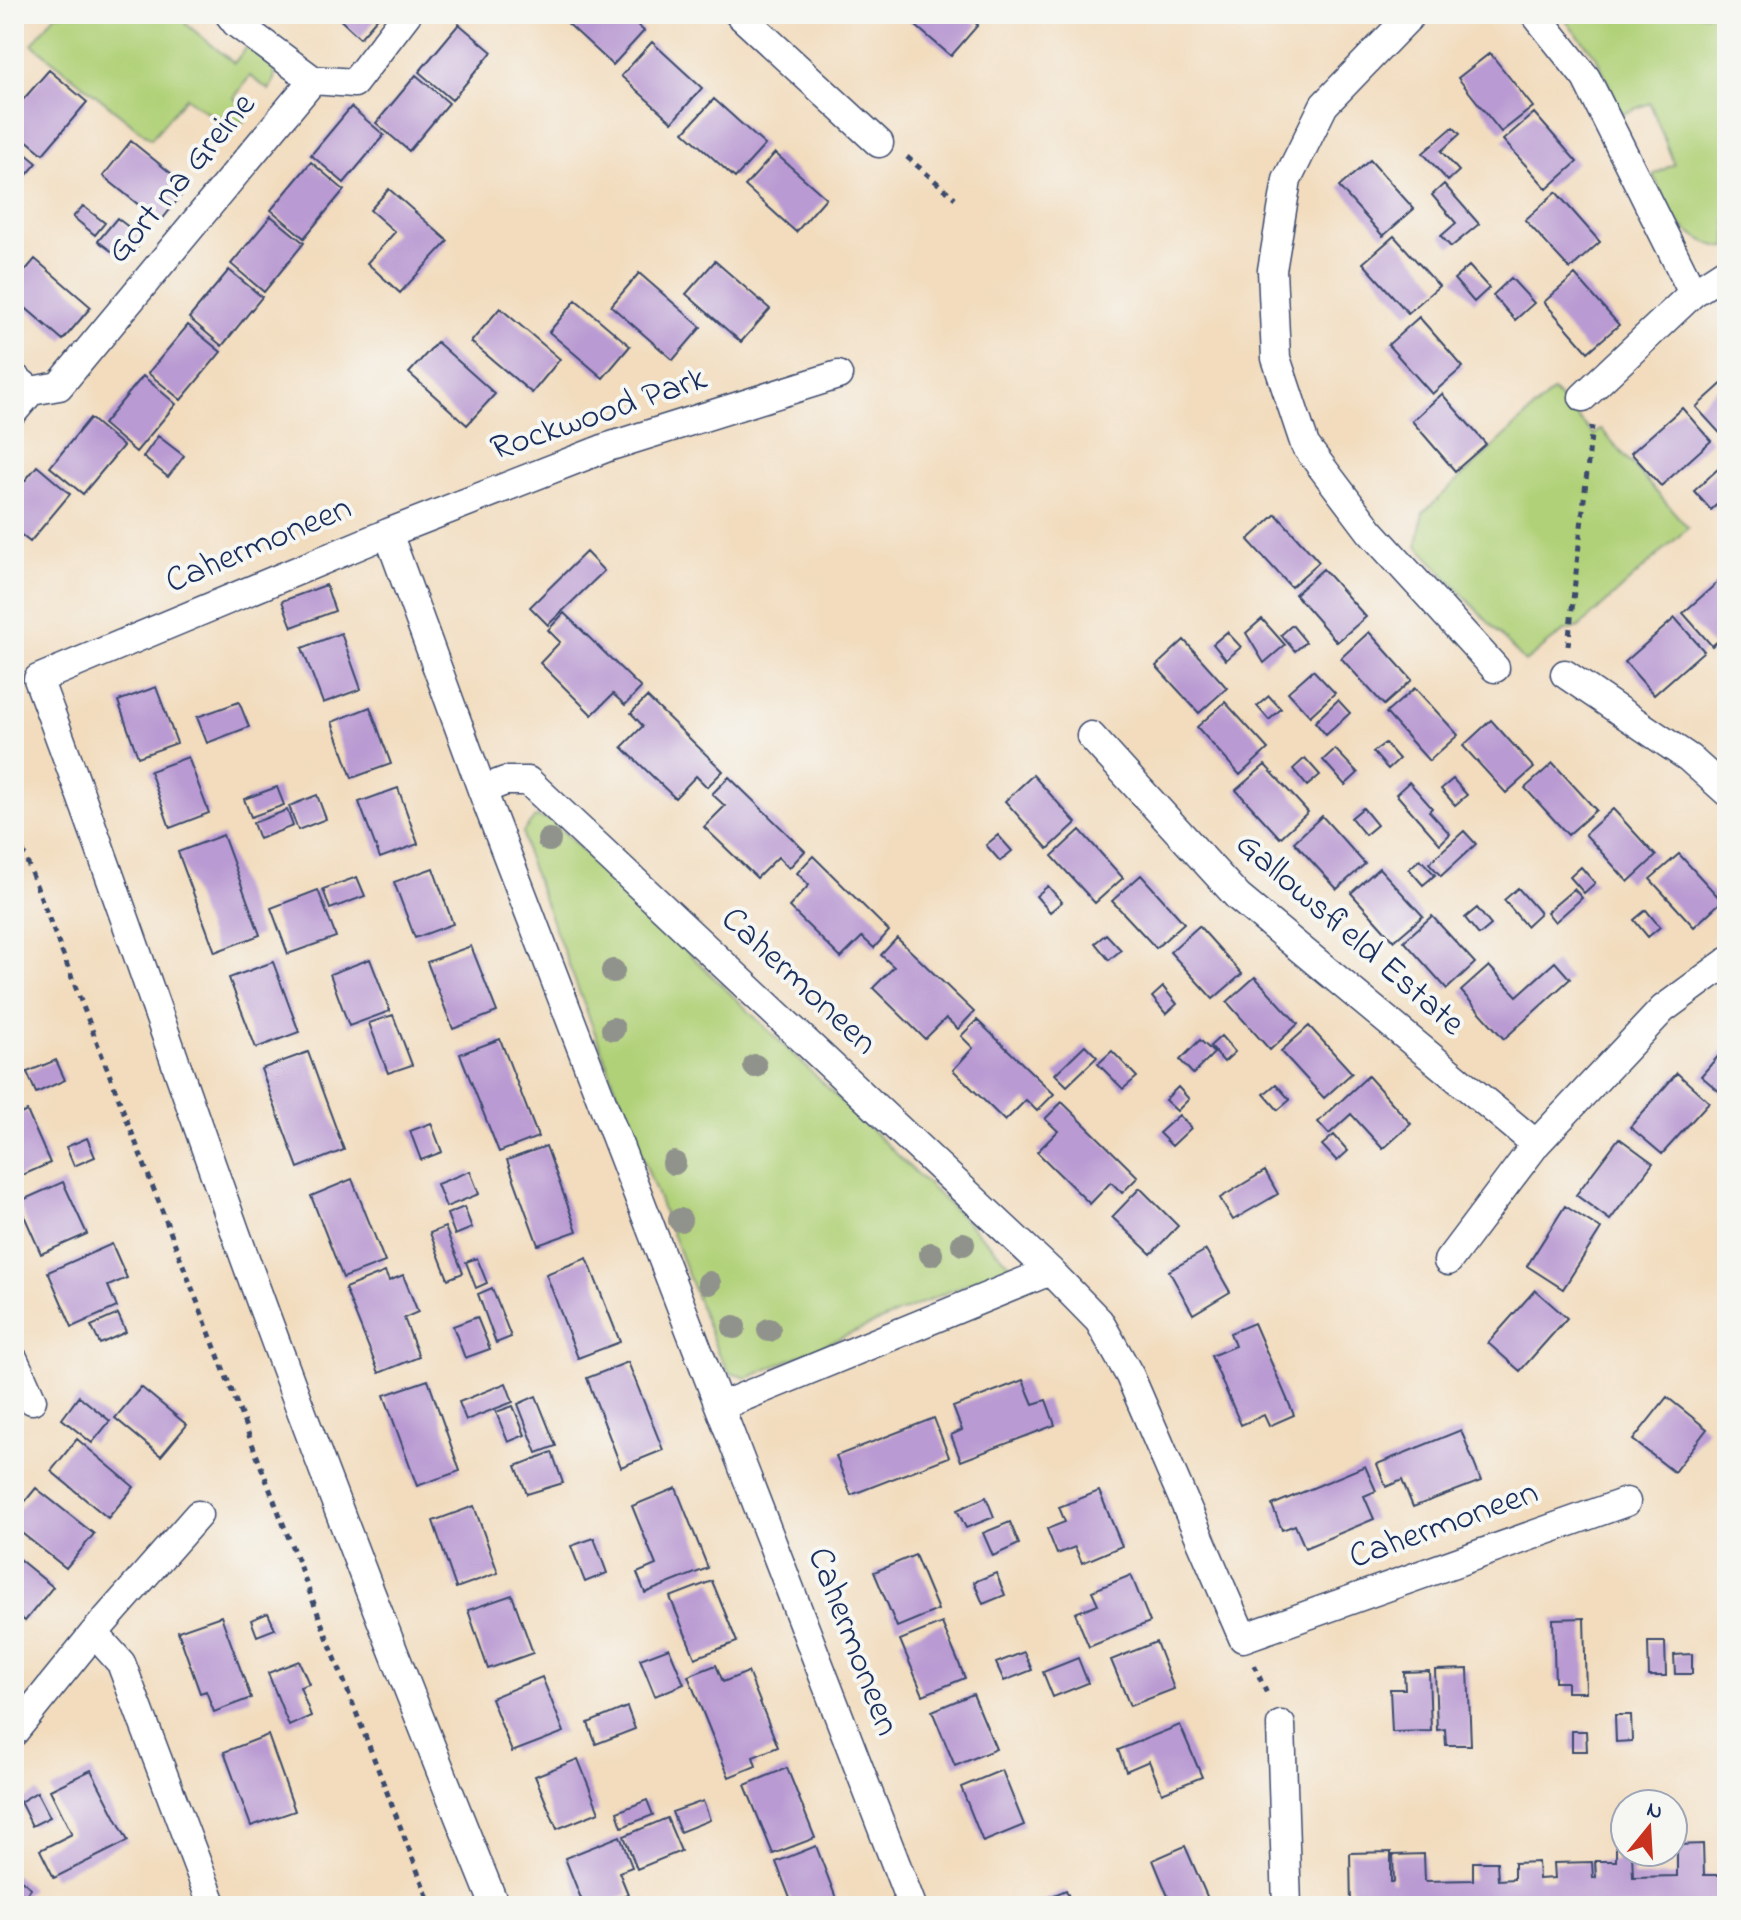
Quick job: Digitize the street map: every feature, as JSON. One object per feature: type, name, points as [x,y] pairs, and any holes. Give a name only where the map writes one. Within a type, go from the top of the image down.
[{"type":"street","name":"Gort na Greine","points":[[20,393],[59,386],[313,80],[236,23],[229,14]]},
{"type":"street","points":[[313,80],[354,83],[407,14]]},
{"type":"street","points":[[739,14],[879,143]]},
{"type":"street","points":[[1412,14],[1324,105],[1287,180],[1272,270],[1276,358],[1305,445],[1370,531],[1495,668]]},
{"type":"street","points":[[1535,14],[1586,78],[1693,293]]},
{"type":"street","points":[[1590,391],[1693,293],[1727,271]]},
{"type":"street","name":"Rockwood Park","points":[[388,533],[608,447],[838,375]]},
{"type":"street","name":"Cahermoneen","points":[[495,1906],[336,1505],[38,679],[388,533],[482,790],[912,1906]]},
{"type":"street","points":[[1565,674],[1689,758],[1727,792]]},
{"type":"street","name":"Gallowsfield Estate","points":[[1091,736],[1238,897],[1536,1144]]},
{"type":"street","name":"Cahermoneen","points":[[482,790],[505,781],[528,781],[1050,1271],[1099,1321],[1130,1376],[1243,1638],[1626,1502]]},
{"type":"street","points":[[1448,1261],[1536,1144],[1663,1009],[1727,962]]},
{"type":"street","points":[[721,1406],[1050,1271]]},
{"type":"street","points":[[14,1360],[32,1400]]},
{"type":"street","points":[[14,1732],[94,1633],[198,1515]]},
{"type":"street","points":[[94,1633],[121,1663],[213,1906]]},
{"type":"street","points":[[1281,1725],[1287,1906]]},
{"type":"path","points":[[879,143],[899,151],[955,198]]},
{"type":"path","points":[[1565,674],[1590,391]]},
{"type":"path","points":[[14,828],[431,1906]]},
{"type":"path","points":[[1243,1638],[1281,1725]]},
{"type":"green space","points":[[56,14],[191,14],[185,23],[234,63],[251,42],[258,47],[275,68],[273,81],[269,90],[250,76],[234,98],[252,112],[243,122],[212,115],[186,97],[151,139],[32,44]]},
{"type":"green space","points":[[1560,14],[1727,14],[1727,247],[1700,239],[1677,221],[1653,175],[1674,164],[1650,103],[1622,114],[1596,56]]},
{"type":"green space","points":[[1553,391],[1594,435],[1601,429],[1688,528],[1579,627],[1563,632],[1525,662],[1417,545],[1423,513]]},
{"type":"green space","points":[[535,817],[551,820],[1011,1265],[747,1378],[730,1373],[718,1353],[527,856],[523,832]]},
{"type":"building","points":[[334,14],[381,14],[360,38]]},
{"type":"building","points":[[567,14],[625,14],[644,31],[613,65],[563,19]]},
{"type":"building","points":[[902,14],[964,14],[978,25],[951,56]]},
{"type":"building","points":[[459,24],[492,52],[452,100],[419,72]]},
{"type":"building","points":[[652,42],[702,88],[672,122],[621,76]]},
{"type":"building","points":[[1490,53],[1533,107],[1501,132],[1458,78]]},
{"type":"building","points":[[49,70],[87,102],[43,154],[14,130],[14,110]]},
{"type":"building","points":[[416,75],[449,103],[409,151],[376,123]]},
{"type":"building","points":[[714,99],[765,145],[735,178],[684,132]]},
{"type":"building","points":[[351,107],[384,135],[344,183],[311,155]]},
{"type":"building","points":[[1534,113],[1577,162],[1547,189],[1503,140]]},
{"type":"building","points":[[1453,127],[1460,134],[1441,151],[1459,171],[1448,181],[1423,153]]},
{"type":"building","points":[[131,141],[188,187],[160,222],[103,176]]},
{"type":"building","points":[[14,144],[37,163],[14,190]]},
{"type":"building","points":[[775,153],[826,198],[796,232],[745,186]]},
{"type":"building","points":[[1370,160],[1414,209],[1383,236],[1339,187]]},
{"type":"building","points":[[311,162],[344,190],[304,238],[271,210]]},
{"type":"building","points":[[1444,184],[1479,224],[1451,247],[1441,236],[1456,223],[1432,195]]},
{"type":"building","points":[[389,189],[448,241],[400,293],[367,263],[395,232],[370,210]]},
{"type":"building","points":[[1556,192],[1600,242],[1570,269],[1525,220]]},
{"type":"building","points":[[83,206],[105,223],[95,235],[73,217]]},
{"type":"building","points":[[271,216],[304,243],[264,292],[231,264]]},
{"type":"building","points":[[117,218],[144,239],[126,262],[98,241]]},
{"type":"building","points":[[1394,236],[1439,286],[1408,313],[1363,263]]},
{"type":"building","points":[[35,259],[91,307],[63,340],[14,298],[14,284]]},
{"type":"building","points":[[715,261],[770,309],[741,342],[686,294]]},
{"type":"building","points":[[1469,266],[1489,288],[1474,302],[1454,279]]},
{"type":"building","points":[[229,270],[262,297],[222,346],[189,318]]},
{"type":"building","points":[[639,273],[701,327],[673,360],[611,306]]},
{"type":"building","points":[[1575,275],[1619,325],[1588,352],[1544,302]]},
{"type":"building","points":[[1511,278],[1534,303],[1515,320],[1493,295]]},
{"type":"building","points":[[576,300],[630,346],[603,378],[549,332]]},
{"type":"building","points":[[500,308],[560,359],[532,393],[471,342]]},
{"type":"building","points":[[1419,317],[1463,367],[1432,394],[1388,345]]},
{"type":"building","points":[[188,325],[221,352],[181,400],[148,373]]},
{"type":"building","points":[[437,342],[495,394],[467,425],[409,373]]},
{"type":"building","points":[[143,376],[176,404],[136,452],[103,424]]},
{"type":"building","points":[[1727,379],[1727,441],[1696,407]]},
{"type":"building","points":[[1442,394],[1486,444],[1455,471],[1412,421]]},
{"type":"building","points":[[1682,408],[1711,441],[1661,486],[1631,453]]},
{"type":"building","points":[[90,418],[123,446],[83,494],[50,467]]},
{"type":"building","points":[[158,436],[184,456],[168,477],[143,457]]},
{"type":"building","points":[[37,466],[70,494],[30,542],[14,529],[14,494]]},
{"type":"building","points":[[1719,468],[1727,477],[1727,495],[1711,510],[1694,491]]},
{"type":"building","points":[[1276,514],[1319,562],[1291,587],[1248,540]]},
{"type":"building","points":[[586,552],[604,571],[548,625],[530,607]]},
{"type":"building","points":[[1323,569],[1366,617],[1337,642],[1295,594]]},
{"type":"building","points":[[1727,574],[1727,633],[1712,646],[1683,613]]},
{"type":"building","points":[[326,585],[335,611],[292,627],[282,601]]},
{"type":"building","points":[[564,613],[641,688],[625,705],[613,694],[592,715],[540,663],[560,642],[548,630]]},
{"type":"building","points":[[1675,618],[1704,651],[1654,695],[1625,662]]},
{"type":"building","points":[[1262,619],[1285,645],[1264,663],[1246,633]]},
{"type":"building","points":[[1292,625],[1306,642],[1295,651],[1281,635]]},
{"type":"building","points":[[1227,632],[1241,647],[1226,660],[1213,644]]},
{"type":"building","points":[[1369,632],[1412,680],[1384,705],[1341,658]]},
{"type":"building","points":[[341,633],[361,689],[323,703],[302,648]]},
{"type":"building","points":[[1184,640],[1227,688],[1199,713],[1156,666]]},
{"type":"building","points":[[1313,670],[1335,693],[1310,716],[1288,692]]},
{"type":"building","points":[[156,687],[177,743],[138,757],[118,701]]},
{"type":"building","points":[[1415,688],[1458,735],[1429,761],[1386,713]]},
{"type":"building","points":[[1269,696],[1281,709],[1269,720],[1257,706]]},
{"type":"building","points":[[647,697],[723,771],[707,787],[696,776],[675,798],[622,747],[643,726],[631,713]]},
{"type":"building","points":[[1338,700],[1350,713],[1326,735],[1315,722]]},
{"type":"building","points":[[239,702],[249,727],[207,743],[197,717]]},
{"type":"building","points":[[1225,702],[1268,749],[1240,775],[1197,727]]},
{"type":"building","points":[[370,707],[391,764],[352,778],[332,722]]},
{"type":"building","points":[[1491,720],[1534,768],[1506,793],[1463,746]]},
{"type":"building","points":[[1385,743],[1399,759],[1388,769],[1373,752]]},
{"type":"building","points":[[1335,749],[1358,773],[1345,785],[1323,760]]},
{"type":"building","points":[[188,757],[209,813],[170,828],[150,771]]},
{"type":"building","points":[[1305,758],[1320,775],[1307,786],[1293,769]]},
{"type":"building","points":[[1553,763],[1596,810],[1568,835],[1525,788]]},
{"type":"building","points":[[1265,765],[1308,812],[1280,838],[1236,790]]},
{"type":"building","points":[[1033,775],[1076,823],[1048,849],[1005,801]]},
{"type":"building","points":[[729,777],[805,851],[789,868],[778,857],[757,878],[704,827],[725,806],[712,794]]},
{"type":"building","points":[[1453,779],[1467,795],[1455,805],[1441,789]]},
{"type":"building","points":[[1409,782],[1450,834],[1440,844],[1396,794]]},
{"type":"building","points":[[277,787],[284,805],[251,817],[244,799]]},
{"type":"building","points":[[398,788],[418,844],[380,858],[359,802]]},
{"type":"building","points":[[317,795],[326,819],[298,830],[289,806]]},
{"type":"building","points":[[1363,808],[1377,825],[1365,835],[1351,818]]},
{"type":"building","points":[[1613,809],[1656,856],[1628,882],[1585,834]]},
{"type":"building","points":[[287,810],[293,826],[259,839],[253,823]]},
{"type":"building","points":[[1322,816],[1365,864],[1337,889],[1294,842]]},
{"type":"building","points":[[1080,830],[1123,878],[1095,903],[1052,856]]},
{"type":"building","points":[[1464,831],[1476,844],[1441,876],[1429,863]]},
{"type":"building","points":[[223,835],[260,935],[215,952],[178,852]]},
{"type":"building","points":[[998,835],[1012,851],[1000,861],[986,845]]},
{"type":"building","points":[[1679,854],[1722,901],[1694,927],[1650,879]]},
{"type":"building","points":[[813,856],[889,931],[874,948],[862,937],[841,958],[789,907],[809,885],[797,873]]},
{"type":"building","points":[[1420,859],[1435,875],[1423,885],[1409,869]]},
{"type":"building","points":[[1581,867],[1595,883],[1584,893],[1570,877]]},
{"type":"building","points":[[433,868],[453,924],[415,938],[394,882]]},
{"type":"building","points":[[1379,868],[1423,916],[1394,941],[1351,893]]},
{"type":"building","points":[[1141,875],[1184,923],[1156,948],[1112,901]]},
{"type":"building","points":[[357,877],[365,896],[330,909],[323,889]]},
{"type":"building","points":[[1048,886],[1062,902],[1050,912],[1036,896]]},
{"type":"building","points":[[1518,888],[1540,913],[1526,926],[1504,900]]},
{"type":"building","points":[[1574,889],[1582,898],[1555,922],[1547,912]]},
{"type":"building","points":[[318,890],[336,937],[288,954],[271,908]]},
{"type":"building","points":[[1477,908],[1491,925],[1479,935],[1465,918]]},
{"type":"building","points":[[1646,910],[1660,927],[1648,937],[1634,920]]},
{"type":"building","points":[[1432,916],[1475,963],[1447,989],[1404,941]]},
{"type":"building","points":[[1199,926],[1242,974],[1213,999],[1170,952]]},
{"type":"building","points":[[1106,934],[1121,950],[1109,960],[1095,943]]},
{"type":"building","points":[[897,938],[974,1012],[958,1029],[946,1018],[925,1039],[873,988],[894,967],[881,955]]},
{"type":"building","points":[[471,946],[497,1012],[453,1029],[427,962]]},
{"type":"building","points":[[370,959],[390,1011],[349,1026],[330,974]]},
{"type":"building","points":[[273,962],[299,1032],[256,1048],[229,978]]},
{"type":"building","points":[[1555,962],[1570,979],[1504,1039],[1461,991],[1489,966],[1517,996]]},
{"type":"building","points":[[1255,977],[1298,1024],[1270,1050],[1227,1002]]},
{"type":"building","points":[[1163,987],[1177,1004],[1166,1014],[1152,997]]},
{"type":"building","points":[[393,1015],[412,1065],[388,1073],[369,1023]]},
{"type":"building","points":[[977,1020],[1054,1094],[1037,1111],[1026,1100],[1005,1121],[953,1070],[973,1048],[961,1036]]},
{"type":"building","points":[[1309,1026],[1352,1073],[1324,1098],[1281,1051]]},
{"type":"building","points":[[1221,1036],[1235,1052],[1224,1062],[1210,1046]]},
{"type":"building","points":[[500,1039],[538,1137],[499,1152],[460,1054]]},
{"type":"building","points":[[1200,1040],[1214,1053],[1193,1074],[1180,1060]]},
{"type":"building","points":[[1085,1045],[1097,1057],[1067,1086],[1055,1074]]},
{"type":"building","points":[[1727,1046],[1727,1098],[1701,1076]]},
{"type":"building","points":[[1112,1051],[1137,1077],[1123,1089],[1098,1064]]},
{"type":"building","points":[[308,1052],[344,1150],[298,1168],[261,1069]]},
{"type":"building","points":[[56,1060],[65,1080],[36,1093],[27,1072]]},
{"type":"building","points":[[1677,1073],[1709,1102],[1662,1154],[1630,1127]]},
{"type":"building","points":[[1368,1076],[1411,1124],[1383,1149],[1351,1114],[1329,1134],[1318,1122]]},
{"type":"building","points":[[1276,1084],[1290,1100],[1278,1110],[1264,1094]]},
{"type":"building","points":[[1178,1087],[1189,1099],[1177,1111],[1165,1100]]},
{"type":"building","points":[[1062,1102],[1138,1177],[1122,1193],[1111,1182],[1090,1204],[1037,1152],[1058,1131],[1045,1119]]},
{"type":"building","points":[[27,1111],[50,1163],[14,1179],[14,1117]]},
{"type":"building","points":[[1179,1115],[1191,1128],[1172,1146],[1159,1133]]},
{"type":"building","points":[[431,1123],[442,1152],[421,1160],[410,1131]]},
{"type":"building","points":[[1334,1135],[1348,1151],[1337,1161],[1322,1145]]},
{"type":"building","points":[[87,1138],[95,1157],[74,1166],[66,1147]]},
{"type":"building","points":[[1619,1138],[1653,1163],[1610,1220],[1576,1195]]},
{"type":"building","points":[[546,1146],[577,1231],[538,1245],[507,1160]]},
{"type":"building","points":[[470,1171],[479,1194],[446,1207],[437,1184]]},
{"type":"building","points":[[1265,1171],[1278,1194],[1233,1220],[1220,1198]]},
{"type":"building","points":[[352,1179],[385,1262],[343,1278],[311,1196]]},
{"type":"building","points":[[63,1182],[87,1234],[41,1254],[18,1202]]},
{"type":"building","points":[[1140,1188],[1178,1226],[1151,1254],[1112,1217]]},
{"type":"building","points":[[1565,1206],[1601,1229],[1563,1289],[1527,1266]]},
{"type":"building","points":[[464,1207],[472,1228],[455,1235],[447,1214]]},
{"type":"building","points":[[445,1227],[463,1273],[448,1279],[430,1233]]},
{"type":"building","points":[[112,1244],[127,1278],[108,1286],[117,1307],[72,1327],[48,1272]]},
{"type":"building","points":[[1206,1250],[1230,1292],[1193,1314],[1169,1271]]},
{"type":"building","points":[[477,1258],[487,1283],[476,1288],[466,1262]]},
{"type":"building","points":[[587,1258],[620,1342],[578,1358],[546,1274]]},
{"type":"building","points":[[385,1272],[389,1281],[403,1275],[418,1312],[404,1318],[419,1357],[379,1373],[345,1288]]},
{"type":"building","points":[[492,1288],[511,1337],[496,1343],[478,1294]]},
{"type":"building","points":[[1535,1290],[1567,1318],[1520,1371],[1488,1343]]},
{"type":"building","points":[[118,1314],[126,1332],[100,1344],[91,1326]]},
{"type":"building","points":[[477,1317],[490,1349],[465,1358],[453,1326]]},
{"type":"building","points":[[1254,1323],[1294,1415],[1269,1426],[1264,1415],[1241,1425],[1211,1356],[1235,1346],[1230,1333]]},
{"type":"building","points":[[628,1362],[663,1450],[621,1467],[587,1378]]},
{"type":"building","points":[[428,1380],[460,1471],[417,1486],[384,1395]]},
{"type":"building","points":[[1023,1380],[1033,1404],[1046,1400],[1055,1425],[961,1461],[951,1435],[962,1430],[953,1407]]},
{"type":"building","points":[[506,1383],[513,1402],[466,1420],[459,1402]]},
{"type":"building","points":[[141,1387],[187,1425],[161,1456],[115,1418]]},
{"type":"building","points":[[79,1396],[110,1421],[92,1443],[62,1419]]},
{"type":"building","points":[[536,1396],[556,1446],[537,1453],[518,1404]]},
{"type":"building","points":[[1667,1397],[1707,1429],[1674,1472],[1633,1440]]},
{"type":"building","points":[[513,1406],[525,1435],[508,1442],[496,1412]]},
{"type":"building","points":[[934,1418],[949,1457],[851,1495],[836,1456]]},
{"type":"building","points":[[1461,1430],[1481,1481],[1413,1507],[1402,1480],[1386,1487],[1377,1464]]},
{"type":"building","points":[[77,1439],[134,1487],[108,1518],[51,1471]]},
{"type":"building","points":[[552,1452],[563,1483],[527,1494],[516,1466]]},
{"type":"building","points":[[1365,1466],[1376,1491],[1364,1496],[1374,1519],[1305,1548],[1295,1525],[1282,1530],[1272,1505]]},
{"type":"building","points":[[36,1488],[94,1534],[66,1568],[14,1527],[14,1515]]},
{"type":"building","points":[[676,1488],[708,1568],[645,1593],[637,1573],[656,1565],[632,1506]]},
{"type":"building","points":[[1099,1491],[1122,1546],[1082,1563],[1075,1547],[1057,1554],[1047,1529],[1065,1522],[1059,1507]]},
{"type":"building","points":[[986,1497],[994,1517],[966,1528],[957,1510]]},
{"type":"building","points":[[474,1506],[498,1573],[456,1588],[433,1521]]},
{"type":"building","points":[[1010,1522],[1019,1544],[993,1556],[983,1533]]},
{"type":"building","points":[[594,1538],[607,1573],[585,1582],[571,1546]]},
{"type":"building","points":[[14,1555],[53,1587],[25,1621],[14,1612]]},
{"type":"building","points":[[915,1555],[938,1610],[897,1627],[874,1572]]},
{"type":"building","points":[[996,1573],[1005,1595],[983,1604],[974,1582]]},
{"type":"building","points":[[1131,1575],[1150,1622],[1089,1647],[1075,1613],[1098,1604],[1092,1591]]},
{"type":"building","points":[[712,1581],[737,1642],[695,1658],[670,1597]]},
{"type":"building","points":[[512,1595],[533,1653],[488,1669],[468,1610]]},
{"type":"building","points":[[268,1613],[275,1629],[257,1636],[251,1620]]},
{"type":"building","points":[[221,1616],[251,1698],[214,1712],[206,1691],[200,1693],[178,1631]]},
{"type":"building","points":[[1584,1618],[1586,1692],[1567,1692],[1567,1682],[1555,1682],[1553,1619]]},
{"type":"building","points":[[942,1623],[965,1678],[923,1695],[900,1640]]},
{"type":"building","points":[[1156,1642],[1174,1689],[1130,1706],[1111,1660]]},
{"type":"building","points":[[1648,1642],[1665,1642],[1666,1676],[1649,1676]]},
{"type":"building","points":[[669,1648],[684,1684],[655,1696],[640,1659]]},
{"type":"building","points":[[1024,1652],[1032,1670],[1004,1681],[996,1663]]},
{"type":"building","points":[[1692,1654],[1692,1674],[1675,1674],[1674,1655]]},
{"type":"building","points":[[1078,1658],[1088,1683],[1053,1697],[1043,1672]]},
{"type":"building","points":[[299,1661],[309,1684],[300,1687],[311,1716],[289,1726],[268,1673]]},
{"type":"building","points":[[716,1665],[723,1682],[748,1672],[778,1747],[753,1757],[756,1766],[729,1777],[688,1676]]},
{"type":"building","points":[[1468,1669],[1471,1745],[1446,1745],[1445,1729],[1437,1730],[1435,1670]]},
{"type":"building","points":[[1429,1671],[1431,1731],[1392,1732],[1390,1689],[1405,1689],[1404,1672]]},
{"type":"building","points":[[542,1677],[564,1732],[512,1752],[491,1698]]},
{"type":"building","points":[[973,1694],[996,1749],[955,1766],[932,1711]]},
{"type":"building","points":[[627,1707],[635,1729],[596,1744],[588,1723]]},
{"type":"building","points":[[1615,1715],[1631,1715],[1632,1741],[1616,1742]]},
{"type":"building","points":[[1180,1725],[1202,1777],[1162,1793],[1149,1761],[1126,1771],[1118,1750]]},
{"type":"building","points":[[1572,1731],[1586,1731],[1587,1751],[1572,1751]]},
{"type":"building","points":[[268,1735],[295,1811],[251,1826],[224,1752]]},
{"type":"building","points":[[578,1759],[599,1812],[557,1829],[535,1776]]},
{"type":"building","points":[[787,1768],[815,1838],[773,1854],[745,1785]]},
{"type":"building","points":[[91,1770],[128,1841],[54,1878],[40,1850],[72,1834],[50,1790]]},
{"type":"building","points":[[1002,1770],[1024,1825],[983,1842],[961,1787]]},
{"type":"building","points":[[37,1792],[50,1817],[32,1826],[20,1802]]},
{"type":"building","points":[[647,1800],[653,1815],[622,1827],[617,1812]]},
{"type":"building","points":[[703,1801],[710,1820],[680,1832],[672,1812]]},
{"type":"building","points":[[667,1818],[681,1851],[637,1869],[624,1836]]},
{"type":"building","points":[[620,1836],[632,1867],[619,1872],[628,1894],[597,1906],[584,1906],[565,1858]]},
{"type":"building","points":[[1703,1844],[1704,1875],[1727,1875],[1727,1906],[1351,1906],[1350,1853],[1391,1852],[1391,1882],[1394,1882],[1393,1855],[1424,1854],[1425,1881],[1473,1880],[1473,1862],[1497,1862],[1498,1880],[1514,1879],[1514,1863],[1538,1862],[1539,1879],[1555,1878],[1554,1863],[1592,1862],[1593,1878],[1596,1877],[1595,1861],[1609,1861],[1609,1868],[1633,1868],[1633,1877],[1677,1876],[1677,1868],[1689,1868],[1689,1845]]},
{"type":"building","points":[[816,1846],[839,1906],[793,1906],[776,1862]]},
{"type":"building","points":[[1185,1846],[1209,1901],[1197,1906],[1172,1906],[1153,1860]]},
{"type":"building","points":[[14,1874],[31,1888],[17,1906],[14,1906]]},
{"type":"building","points":[[1066,1890],[1073,1906],[1028,1906]]}]
